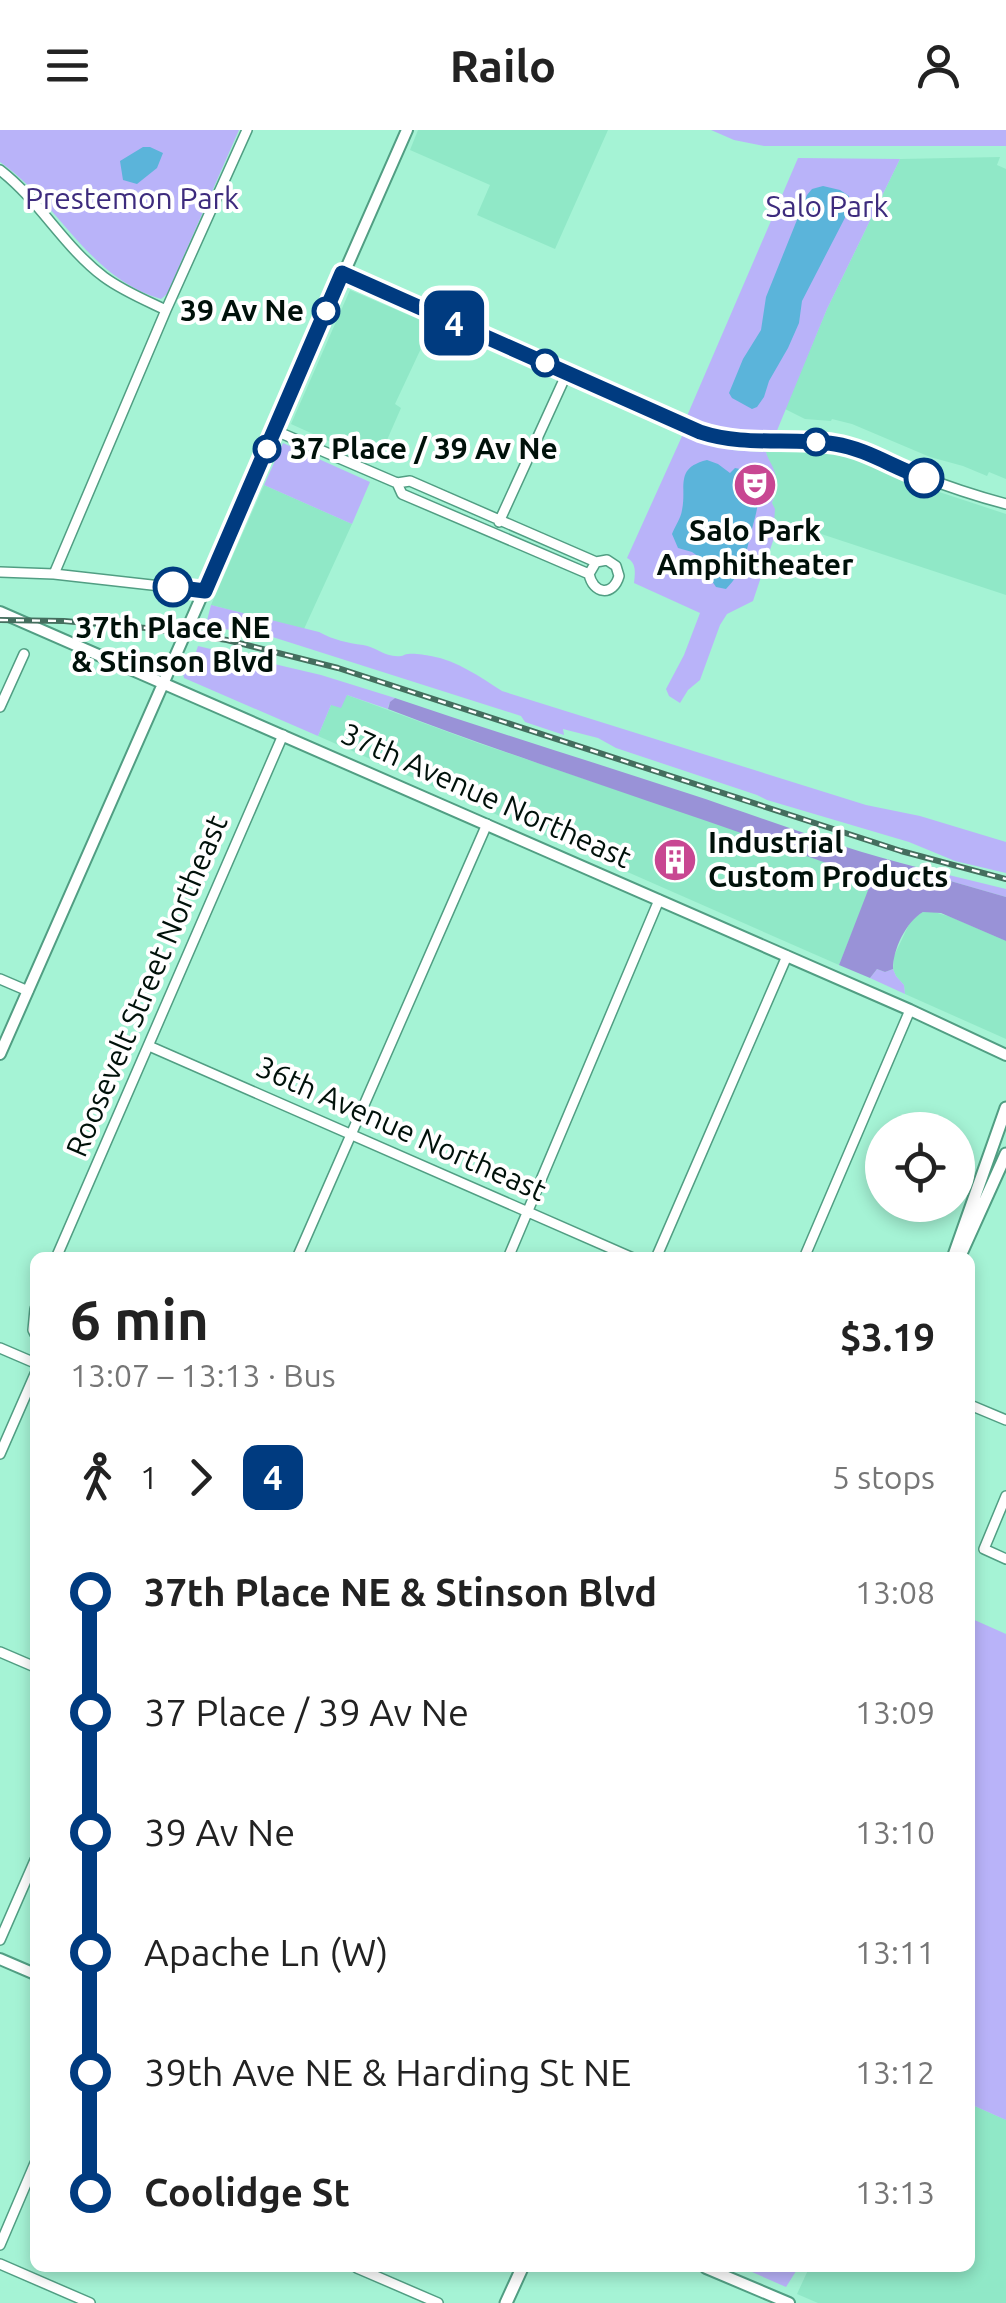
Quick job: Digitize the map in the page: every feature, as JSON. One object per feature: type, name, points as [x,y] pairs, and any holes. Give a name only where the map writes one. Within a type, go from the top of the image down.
[{"type":"main road","points":[[958,1252],[1006,1108]]},
{"type":"main road","points":[[959,1252],[1006,1154]]},
{"type":"main road","points":[[506,2303],[520,2272]]},
{"type":"street","points":[[54,574],[247,130]]},
{"type":"street","points":[[0,1054],[407,130]]},
{"type":"street","points":[[0,170],[37,203],[102,276],[166,310]]},
{"type":"street","points":[[342,273],[711,436],[736,441],[840,445],[1006,504]]},
{"type":"street","points":[[494,534],[567,373]]},
{"type":"street","points":[[276,430],[397,484],[410,481],[596,562],[607,560],[616,566],[618,582],[610,590],[598,589],[589,574],[402,494],[397,484]]},
{"type":"street","points":[[589,574],[596,562]]},
{"type":"street","points":[[0,572],[205,591]]},
{"type":"street","name":"37th Avenue Northeast","points":[[0,612],[1006,1055]]},
{"type":"street","points":[[0,707],[24,654]]},
{"type":"street","name":"Roosevelt Street Northeast","points":[[59,1252],[283,734]]},
{"type":"street","points":[[300,1252],[487,824]]},
{"type":"street","points":[[511,1252],[659,900]]},
{"type":"street","points":[[659,1252],[787,956]]},
{"type":"street","points":[[0,979],[28,991]]},
{"type":"street","points":[[807,1252],[910,1010]]},
{"type":"street","name":"36th Avenue Northeast","points":[[149,1046],[619,1252]]},
{"type":"street","points":[[0,1348],[30,1361]]},
{"type":"street","points":[[0,1454],[30,1385]]},
{"type":"street","points":[[975,1407],[1006,1420]]},
{"type":"street","points":[[1006,1496],[984,1549],[1006,1559]]},
{"type":"street","points":[[0,1652],[30,1665]]},
{"type":"street","points":[[0,1940],[30,1871]]},
{"type":"street","points":[[0,1959],[30,1972]]},
{"type":"street","points":[[0,2245],[30,2175]]},
{"type":"street","points":[[0,2264],[90,2303]]},
{"type":"street","points":[[366,2272],[438,2303]]},
{"type":"street","points":[[715,2272],[788,2303]]},
{"type":"shaded area","points":[[418,130],[608,130],[555,249],[477,215],[490,185],[410,150]]},
{"type":"shaded area","points":[[1000,157],[997,165],[1006,169],[1006,479],[930,457],[852,424],[805,419],[785,409],[827,309],[900,159]]},
{"type":"shaded area","points":[[350,290],[432,325],[395,404],[401,408],[377,463],[291,424]]},
{"type":"shaded area","points":[[766,452],[827,453],[851,458],[1006,514],[1006,595],[791,524],[774,523],[775,496]]},
{"type":"shaded area","points":[[264,485],[352,524],[304,629],[211,605]]},
{"type":"shaded area","points":[[347,695],[873,880],[839,965],[318,736],[331,705]]},
{"type":"shaded area","points":[[395,698],[832,843],[920,868],[919,872],[1006,897],[1006,941],[941,913],[923,912],[902,937],[893,969],[877,969],[870,978],[839,965],[872,880],[388,709]]},
{"type":"shaded area","points":[[931,911],[1006,941],[1006,1039],[905,994],[893,969],[894,956],[911,920]]},
{"type":"shaded area","points":[[975,2106],[1006,2120],[1006,2303],[818,2303],[797,2294],[807,2272],[975,2272]]},
{"type":"green space","name":"Prestemon Park","points":[[0,130],[239,130],[167,294],[161,299],[113,274],[0,162]]},
{"type":"green space","points":[[711,130],[1006,130],[1006,146],[764,146]]},
{"type":"green space","name":"Salo Park","points":[[798,158],[900,159],[827,309],[776,433],[730,429],[687,416]]},
{"type":"green space","points":[[683,434],[732,450],[766,452],[776,477],[772,503],[774,523],[779,523],[753,601],[727,614],[700,680],[680,703],[666,689],[700,613],[634,583],[634,566],[627,558]]},
{"type":"green space","points":[[283,443],[370,482],[352,524],[264,485]]},
{"type":"green space","points":[[211,605],[391,655],[441,658],[502,691],[866,805],[920,816],[1006,842],[1006,873],[955,861],[909,842],[767,800],[616,748],[598,738],[563,729],[564,735],[525,722],[521,716],[260,633],[213,628],[204,632]]},
{"type":"green space","points":[[198,646],[321,675],[395,698],[388,709],[347,695],[341,708],[331,705],[318,736],[184,678],[182,669]]},
{"type":"green space","points":[[920,868],[1006,889],[1006,897],[919,872]]},
{"type":"green space","points":[[877,969],[893,969],[905,994],[870,978]]},
{"type":"green space","points":[[975,1620],[1006,1634],[1006,2120],[975,2106]]},
{"type":"green space","points":[[752,2272],[795,2272],[786,2287]]},
{"type":"water","points":[[143,147],[163,153],[157,168],[137,184],[123,180],[120,161]]},
{"type":"water","points":[[823,186],[849,196],[849,210],[802,301],[799,323],[788,348],[764,397],[752,409],[729,393],[761,330],[766,297],[807,195]]},
{"type":"water","points":[[707,460],[730,473],[735,468],[745,470],[745,486],[758,497],[744,561],[726,589],[716,587],[702,559],[678,548],[672,534],[681,513],[686,473]]},
{"type":"railway","points":[[0,620],[146,628],[227,640],[338,668],[901,851],[1006,879]]},
{"type":"bus line","name":"4","points":[[173,587],[205,591],[342,273],[711,436],[736,441],[840,445],[924,478]]},
{"type":"place","name":"39 Av Ne","points":[[326,311]]},
{"type":"place","name":"37 Place / 39 Av Ne","points":[[267,449]]},
{"type":"place","name":"Salo Park Amphitheater","points":[[755,485]]},
{"type":"place","name":"37th Place NE & Stinson Blvd","points":[[173,587]]},
{"type":"place","name":"Industrial Custom Products","points":[[675,860]]}]
